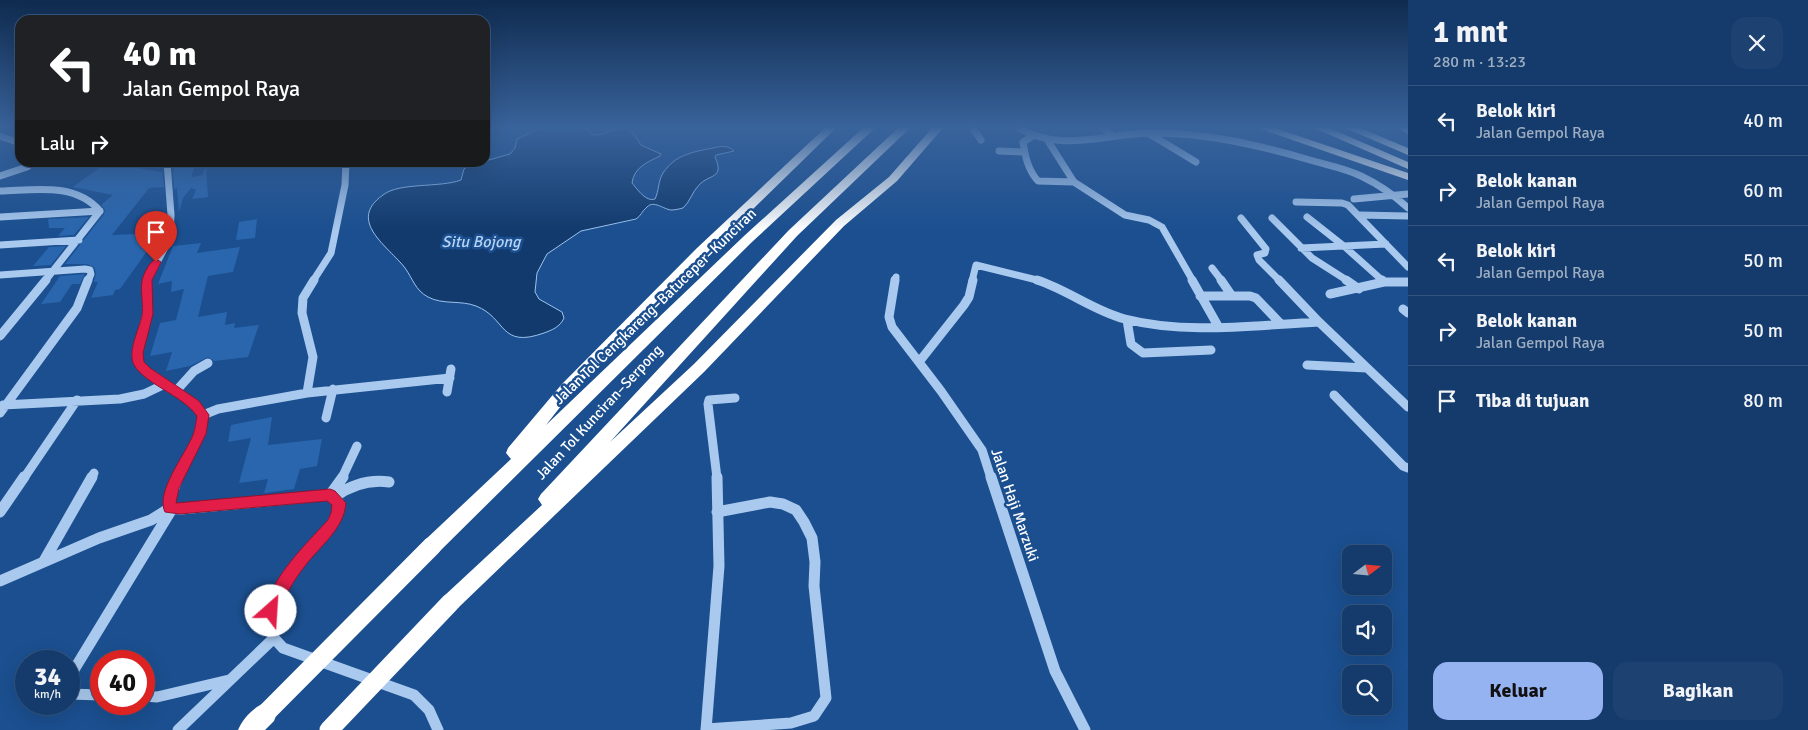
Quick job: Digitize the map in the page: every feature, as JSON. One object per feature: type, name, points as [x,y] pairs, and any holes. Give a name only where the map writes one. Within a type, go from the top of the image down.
[{"type":"highway","points":[[249,730],[465,512],[567,388],[702,251],[795,162]]},
{"type":"highway","name":"Jalan Tol Cengkareng–Batuceper–Kunciran","points":[[465,512],[748,239],[833,162]]},
{"type":"highway","name":"Jalan Tol Kunciran–Serpong","points":[[329,730],[451,603],[793,233],[869,162]]},
{"type":"highway","points":[[451,603],[699,368],[840,223],[893,179],[908,162]]},
{"type":"highway","points":[[1364,162],[1408,177]]},
{"type":"street","points":[[1028,162],[1034,178],[1038,181],[1074,182]]},
{"type":"street","points":[[1061,162],[1074,182],[1093,196],[1125,215],[1150,220],[1162,227],[1218,326]]},
{"type":"street","points":[[1318,162],[1365,177],[1392,194],[1408,208]]},
{"type":"street","points":[[0,176],[8,171],[27,167]]},
{"type":"street","points":[[80,660],[171,508],[169,504],[173,488],[200,434],[203,415],[195,404],[146,371],[139,363],[137,353],[148,314],[147,280],[170,238],[167,167]]},
{"type":"street","points":[[307,393],[313,357],[302,313],[303,298],[331,253],[345,185],[346,167]]},
{"type":"street","points":[[0,191],[64,190],[77,192],[95,202],[100,211]]},
{"type":"street","points":[[1354,199],[1408,194]]},
{"type":"street","points":[[1296,202],[1342,203],[1348,205],[1360,215],[1408,267]]},
{"type":"street","points":[[0,217],[100,211]]},
{"type":"street","points":[[0,336],[54,272],[100,211]]},
{"type":"street","points":[[1360,215],[1408,216]]},
{"type":"street","points":[[1307,217],[1345,247],[1384,282]]},
{"type":"street","points":[[1241,218],[1266,250],[1257,255],[1257,257],[1319,322],[1408,407]]},
{"type":"street","points":[[1272,218],[1317,262],[1359,289]]},
{"type":"street","points":[[0,245],[79,240]]},
{"type":"street","points":[[1301,248],[1386,244]]},
{"type":"street","points":[[919,362],[964,304],[968,297],[976,265],[1014,273],[1057,287],[1102,312],[1127,320],[1171,326],[1319,322]]},
{"type":"street","points":[[1212,268],[1232,296]]},
{"type":"street","points":[[0,275],[86,269],[90,270],[91,274],[78,308],[3,405],[0,414]]},
{"type":"street","name":"Jalan Haji Marzuki","points":[[896,277],[889,317],[892,327],[982,450],[1055,671],[1085,730]]},
{"type":"street","points":[[1330,294],[1384,282],[1408,282]]},
{"type":"street","points":[[1200,296],[1250,296],[1256,298],[1280,323]]},
{"type":"street","points":[[1127,320],[1130,344],[1136,351],[1143,353],[1211,350]]},
{"type":"street","points":[[176,391],[194,371],[208,363]]},
{"type":"street","points":[[1307,365],[1366,368]]},
{"type":"street","points":[[203,415],[218,409],[307,393],[450,374],[447,392]]},
{"type":"street","points":[[3,405],[120,399],[144,394],[165,384]]},
{"type":"street","points":[[326,418],[333,389]]},
{"type":"street","points":[[1334,395],[1403,466],[1408,468]]},
{"type":"street","points":[[717,512],[770,502],[783,504],[796,510],[812,538],[816,562],[814,586],[826,698],[814,716],[791,723],[706,730],[719,566],[717,512],[716,478],[708,404],[709,400],[713,398],[735,398]]},
{"type":"street","points":[[0,512],[77,400]]},
{"type":"street","points":[[332,496],[357,446]]},
{"type":"street","points":[[43,561],[94,473]]},
{"type":"street","points":[[0,581],[99,538],[151,520],[171,508],[332,496],[364,482],[380,480],[389,482]]},
{"type":"street","points":[[332,496],[339,503],[332,524],[299,562],[274,600],[267,622],[274,638],[283,648],[414,696],[429,710],[438,730]]},
{"type":"street","points":[[178,730],[274,638]]},
{"type":"street","points":[[155,697],[231,680]]},
{"type":"water","name":"Situ Bojong","points":[[490,162],[648,162],[639,169],[633,177],[632,183],[642,195],[648,199],[655,199],[660,179],[673,162],[717,162],[718,164],[717,173],[699,185],[683,208],[671,210],[653,204],[650,205],[636,219],[581,231],[547,254],[537,273],[535,292],[539,299],[562,312],[564,318],[558,326],[550,331],[529,337],[511,335],[486,311],[476,306],[440,301],[428,297],[417,288],[405,268],[381,243],[369,224],[369,214],[373,205],[383,195],[399,188],[442,184],[461,180],[464,169],[467,167],[490,167]]},
{"type":"building","points":[[100,167],[131,167],[162,172],[164,187],[149,188],[112,235],[160,233],[120,289],[115,290],[113,295],[91,298],[98,282],[94,282],[96,273],[94,267],[86,264],[65,264],[104,214],[105,210],[101,205],[113,195],[73,187]]},
{"type":"building","points":[[174,167],[194,167],[191,177],[202,175],[206,167],[208,197],[192,199],[196,190],[191,188],[183,198],[179,212],[177,188],[174,189]]},
{"type":"building","points":[[89,217],[74,235],[58,236],[65,228],[49,228],[48,219]]},
{"type":"building","points":[[257,219],[255,238],[236,240],[239,222]]},
{"type":"building","points":[[201,243],[197,253],[240,247],[233,272],[208,276],[198,317],[227,312],[225,325],[235,323],[234,328],[259,325],[248,357],[214,361],[208,357],[190,366],[166,371],[172,352],[150,356],[160,323],[176,320],[184,289],[171,292],[172,281],[158,284],[173,246]]},
{"type":"building","points":[[66,246],[51,265],[33,266],[49,247]]},
{"type":"building","points":[[85,274],[80,284],[72,284],[60,302],[41,304],[60,276]]},
{"type":"building","points":[[272,417],[268,445],[322,439],[317,466],[300,469],[294,489],[264,493],[268,479],[239,483],[251,438],[228,442],[231,425]]},
{"type":"route","points":[[156,262],[147,280],[149,293],[148,314],[137,353],[139,363],[146,371],[195,404],[203,415],[200,434],[173,488],[169,504],[170,508],[180,509],[330,495],[339,503],[338,513],[332,524],[299,562],[274,600],[271,611]]}]
